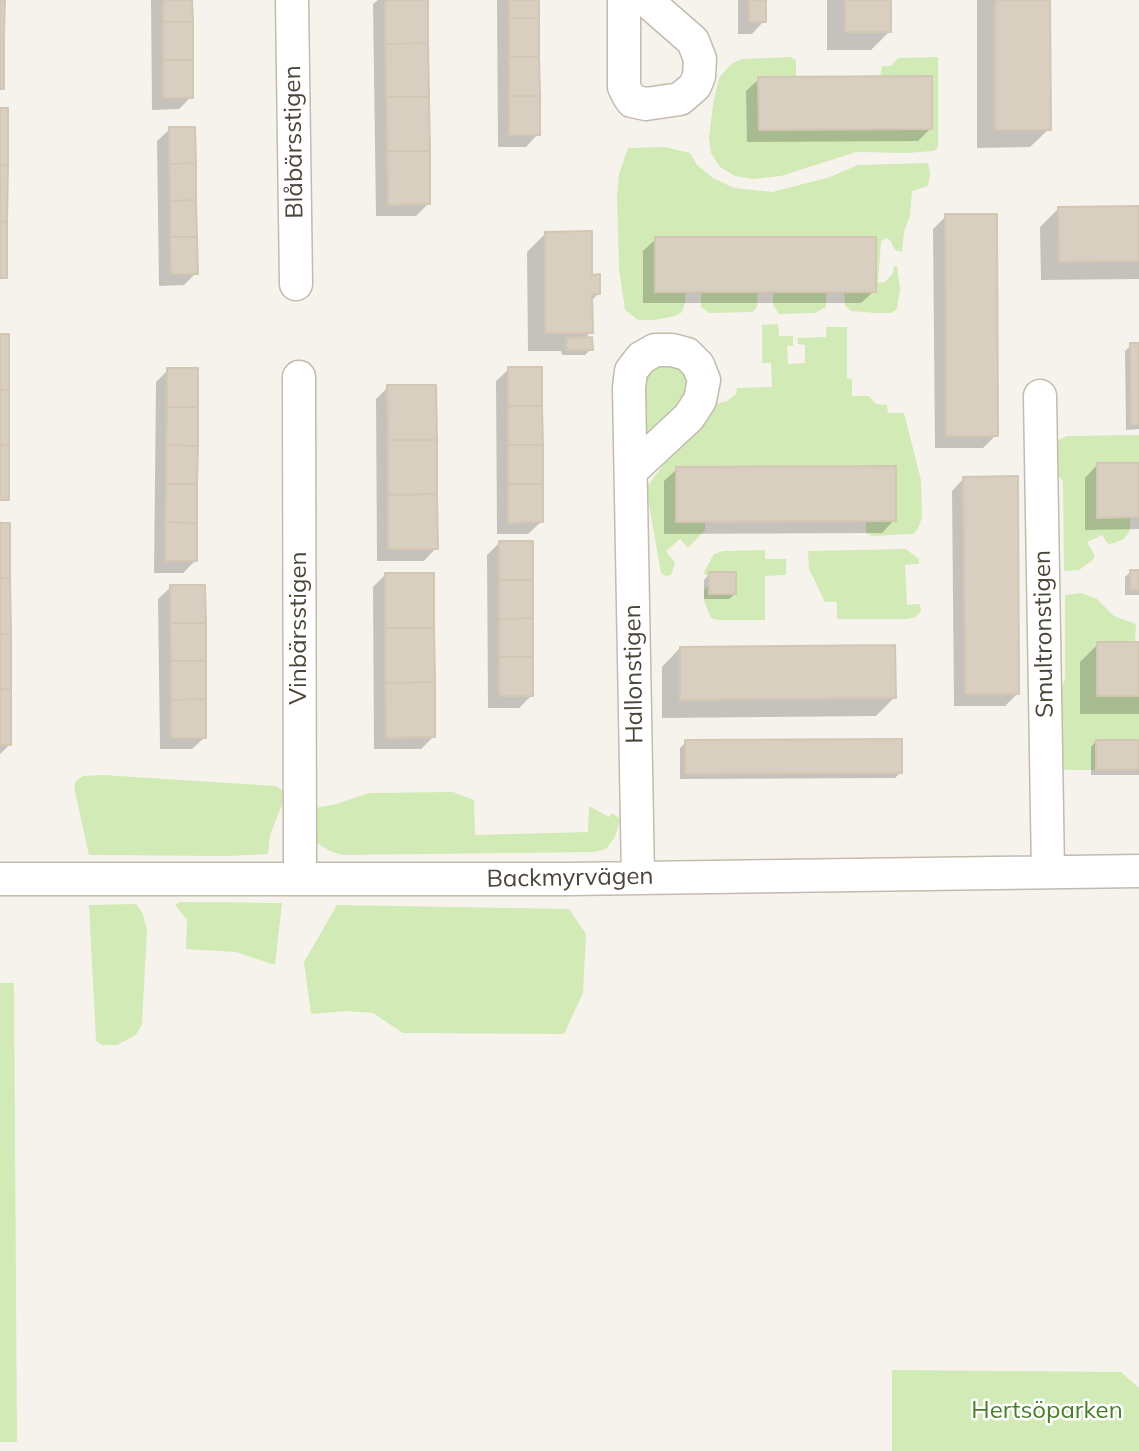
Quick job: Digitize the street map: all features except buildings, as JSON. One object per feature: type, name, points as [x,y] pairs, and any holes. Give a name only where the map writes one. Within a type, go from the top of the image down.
[{"type":"street","name":"Blåbärsstigen","points":[[292,0],[296,284]]},
{"type":"street","points":[[624,0],[624,87],[628,95],[632,101],[646,104],[680,99],[695,86],[699,76],[700,59],[693,41],[646,0]]},
{"type":"street","name":"Vinbärsstigen","points":[[299,377],[300,879]]},
{"type":"street","name":"Smultronstigen","points":[[1040,396],[1048,872]]},
{"type":"street","name":"Hallonstigen","points":[[631,471],[638,877]]},
{"type":"street","name":"Backmyrvägen","points":[[0,879],[638,877],[1139,871]]},
{"type":"green space","points":[[791,57],[796,60],[796,77],[758,77],[759,130],[932,129],[932,76],[880,76],[882,66],[891,66],[898,58],[938,57],[938,148],[933,151],[907,153],[856,152],[781,176],[753,179],[735,176],[720,167],[711,153],[709,137],[719,78],[731,64],[742,59]]},
{"type":"green space","points":[[665,147],[690,153],[697,165],[713,178],[734,188],[772,192],[830,177],[858,165],[928,163],[928,186],[912,191],[902,252],[895,250],[890,240],[886,238],[881,241],[878,283],[885,282],[893,273],[894,266],[897,266],[900,289],[897,309],[891,313],[876,313],[851,311],[845,306],[844,292],[875,237],[656,237],[655,291],[686,292],[685,303],[682,312],[675,316],[638,320],[625,310],[619,268],[619,174],[628,148]]},
{"type":"green space","points":[[701,292],[758,292],[757,307],[753,312],[709,313],[701,307]]},
{"type":"green space","points":[[773,292],[826,292],[826,307],[815,313],[779,314],[773,305]]},
{"type":"green space","points":[[778,324],[779,336],[793,336],[793,346],[787,346],[788,364],[805,363],[805,345],[798,344],[797,338],[826,337],[826,327],[847,327],[847,378],[852,379],[852,396],[869,396],[876,404],[887,405],[888,413],[904,413],[921,480],[922,517],[919,526],[914,534],[872,536],[866,533],[866,521],[896,521],[895,466],[676,467],[676,522],[705,522],[705,530],[688,548],[680,539],[666,551],[675,563],[671,575],[665,576],[661,573],[646,488],[675,449],[679,450],[705,419],[711,405],[727,401],[736,394],[737,388],[772,387],[771,363],[762,363],[762,325]]},
{"type":"green space","points":[[680,363],[692,393],[644,442],[642,378],[656,364]]},
{"type":"green space","points":[[1139,435],[1139,463],[1097,464],[1097,518],[1130,518],[1130,530],[1124,539],[1115,543],[1108,544],[1102,535],[1087,542],[1095,556],[1093,560],[1079,570],[1064,571],[1063,481],[1055,472],[1056,441],[1067,436]]},
{"type":"green space","points":[[906,549],[919,559],[919,564],[905,565],[907,605],[920,604],[921,611],[916,617],[907,619],[837,619],[837,602],[825,602],[809,569],[808,551]]},
{"type":"green space","points":[[765,550],[765,559],[786,559],[786,575],[765,576],[765,620],[711,618],[704,601],[706,587],[709,587],[709,594],[736,594],[736,572],[709,572],[709,575],[705,575],[704,572],[714,554],[723,551]]},
{"type":"green space","points":[[1081,593],[1097,599],[1114,616],[1136,624],[1135,642],[1097,696],[1139,696],[1139,740],[1096,740],[1096,770],[1066,770],[1061,767],[1057,690],[1063,685],[1065,677],[1065,595]]},
{"type":"green space","points":[[83,776],[276,786],[283,791],[283,802],[270,835],[268,854],[89,855],[74,787],[76,781]]},
{"type":"green space","points":[[453,792],[474,800],[475,835],[588,832],[589,806],[609,817],[612,813],[619,818],[619,824],[615,837],[606,849],[593,852],[342,855],[317,843],[311,833],[310,809],[369,793]]},
{"type":"green space","points":[[180,902],[282,903],[275,965],[235,952],[186,949],[187,920],[175,905]]},
{"type":"green space","points":[[136,904],[142,912],[147,929],[142,1024],[136,1035],[117,1045],[102,1045],[96,1041],[89,905]]},
{"type":"green space","points":[[337,905],[569,909],[586,934],[583,993],[564,1034],[403,1033],[373,1013],[347,1011],[311,1014],[304,962]]},
{"type":"green space","points":[[0,983],[14,983],[17,1442],[0,1442]]},
{"type":"green space","name":"Hertsöparken","points":[[892,1370],[1121,1372],[1139,1388],[1139,1451],[892,1451]]}]
